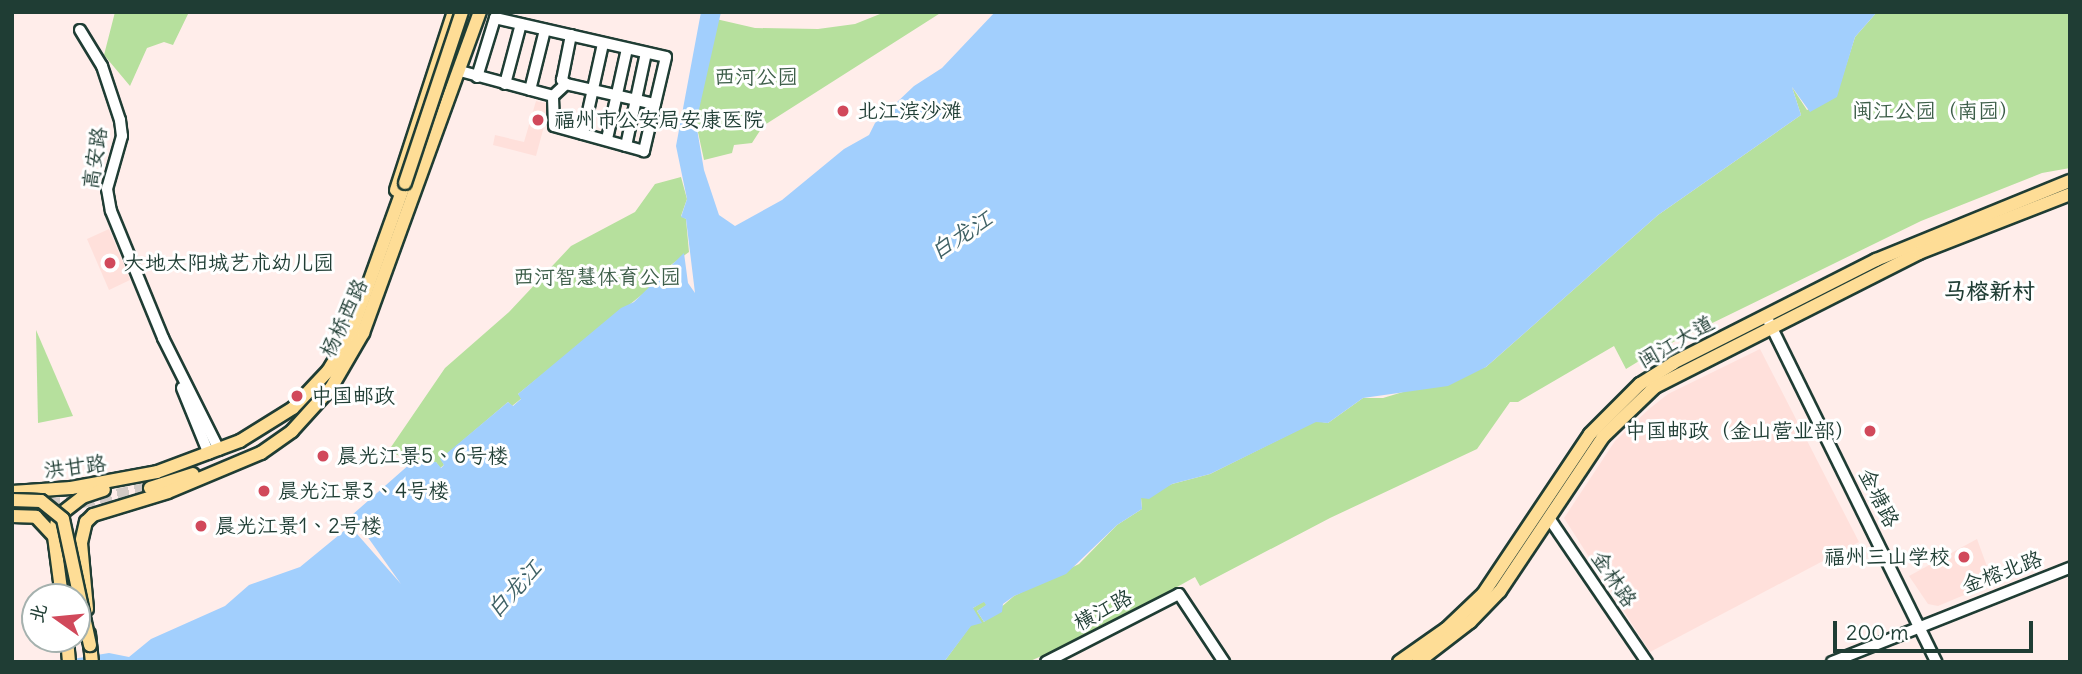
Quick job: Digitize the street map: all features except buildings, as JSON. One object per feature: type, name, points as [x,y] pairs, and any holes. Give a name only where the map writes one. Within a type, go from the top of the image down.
[{"type":"main road","points":[[377,261],[454,12]]},
{"type":"main road","name":"杨桥西路","points":[[142,476],[214,452],[273,423],[317,385],[351,333],[465,12]]},
{"type":"main road","name":"杨桥西路","points":[[84,583],[80,542],[86,522],[93,515],[233,468],[280,441],[331,388],[363,333],[480,12]]},
{"type":"main road","name":"闽江大道","points":[[1418,662],[1480,613],[1549,519],[1598,443],[1631,407],[1671,377],[1768,321],[1933,234],[2070,181]]},
{"type":"main road","name":"闽江大道","points":[[1399,662],[1446,629],[1483,594],[1584,441],[1610,410],[1653,374],[1919,253],[2070,194]]},
{"type":"main road","points":[[150,488],[222,464],[272,440],[311,409]]},
{"type":"main road","points":[[60,583],[54,536],[58,516],[82,497],[142,476]]},
{"type":"main road","name":"洪甘路","points":[[12,492],[32,492],[142,476]]},
{"type":"main road","points":[[18,516],[36,511],[38,502],[32,492]]},
{"type":"main road","points":[[12,500],[40,501],[63,519],[77,583]]},
{"type":"main road","points":[[18,516],[41,520],[54,536]]},
{"type":"street","points":[[477,76],[495,18],[666,57],[645,151],[554,126],[553,96],[566,84]]},
{"type":"street","points":[[505,84],[521,24]]},
{"type":"street","name":"高安路","points":[[80,30],[102,66],[120,120],[122,136],[107,200],[214,452]]},
{"type":"street","points":[[530,90],[545,30]]},
{"type":"street","points":[[571,35],[562,80],[566,84],[655,104]]},
{"type":"street","points":[[583,134],[603,44]]},
{"type":"street","points":[[607,139],[627,49]]},
{"type":"street","points":[[626,146],[646,52]]},
{"type":"street","points":[[460,71],[553,96]]},
{"type":"street","name":"金塘路","points":[[1768,321],[1920,623],[1936,662]]},
{"type":"street","name":"金林路","points":[[1549,519],[1647,662]]},
{"type":"street","name":"金榕北路","points":[[1832,662],[1920,623],[2070,568]]},
{"type":"street","name":"横江路","points":[[1046,662],[1179,594],[1224,662]]},
{"type":"shaded area","name":"福州市公安局安康医院","points":[[536,101],[550,104],[536,156],[493,145],[495,135],[524,142]]},
{"type":"shaded area","name":"大地太阳城艺术幼儿园","points":[[109,229],[130,280],[109,290],[87,239]]},
{"type":"shaded area","points":[[1760,349],[1859,542],[1650,652],[1564,518],[1615,441],[1649,409],[1668,394]]},
{"type":"shaded area","name":"福州三山学校","points":[[1977,539],[1993,583],[1938,606],[1928,604],[1909,576]]},
{"type":"green space","points":[[115,12],[189,12],[173,45],[164,42],[147,48],[130,86],[104,55]]},
{"type":"green space","name":"西河公园","points":[[885,12],[942,12],[763,126],[752,143],[734,145],[732,153],[704,160],[696,123],[716,19],[755,28],[818,29],[855,24]]},
{"type":"green space","name":"闽江公园（南园）","points":[[1877,12],[2070,12],[2070,168],[2042,173],[1921,221],[1657,350],[1626,369],[1614,346],[1518,402],[1510,402],[1477,449],[1330,518],[1200,586],[1195,577],[1096,632],[1028,662],[944,662],[971,625],[973,608],[984,601],[987,605],[977,611],[984,622],[1014,596],[1079,564],[1117,525],[1142,509],[1141,498],[1172,484],[1210,474],[1316,421],[1328,423],[1363,398],[1383,398],[1486,367],[1658,215],[1801,115],[1792,87],[1807,110],[1826,100],[1841,81],[1855,37]]},
{"type":"green space","name":"西河智慧体育公园","points":[[681,177],[687,199],[681,216],[686,219],[689,252],[661,272],[659,281],[518,394],[522,398],[512,406],[508,402],[441,459],[444,465],[440,468],[436,462],[411,463],[389,450],[445,368],[509,312],[571,246],[635,212],[655,184]]},
{"type":"green space","points":[[36,330],[73,416],[38,423]]},
{"type":"water","name":"白龙江","points":[[701,12],[721,12],[696,123],[704,170],[719,215],[735,226],[782,200],[844,149],[869,135],[875,123],[914,86],[942,68],[995,12],[1877,12],[1855,37],[1837,97],[1810,112],[1792,87],[1801,115],[1658,215],[1486,367],[1448,386],[1363,398],[1328,423],[1316,422],[1210,474],[1172,484],[1149,499],[1141,498],[1142,509],[1117,525],[1066,574],[1014,596],[1003,604],[1002,612],[984,622],[977,611],[986,605],[984,602],[973,608],[982,623],[971,626],[944,662],[54,662],[109,653],[129,657],[151,639],[225,606],[249,585],[300,567],[350,526],[401,584],[352,515],[411,463],[436,462],[441,468],[444,465],[440,459],[508,402],[513,406],[521,399],[518,394],[621,308],[634,302],[684,253],[688,283],[695,293],[686,219],[681,217],[687,199],[676,146]]},
{"type":"tunnel","points":[[12,506],[82,502],[150,488]]},
{"type":"place","name":"北江滨沙滩","points":[[843,111]]},
{"type":"place","name":"福州市公安局安康医院","points":[[538,120]]},
{"type":"place","name":"大地太阳城艺术幼儿园","points":[[110,263]]},
{"type":"place","name":"中国邮政","points":[[297,396]]},
{"type":"place","name":"中国邮政（金山营业部）","points":[[1870,431]]},
{"type":"place","name":"晨光江景5、6号楼","points":[[323,456]]},
{"type":"place","name":"晨光江景3、4号楼","points":[[264,491]]},
{"type":"place","name":"晨光江景1、2号楼","points":[[201,526]]},
{"type":"place","name":"福州三山学校","points":[[1964,557]]},
{"type":"district","name":"马榕新村","points":[[1989,291]]}]
